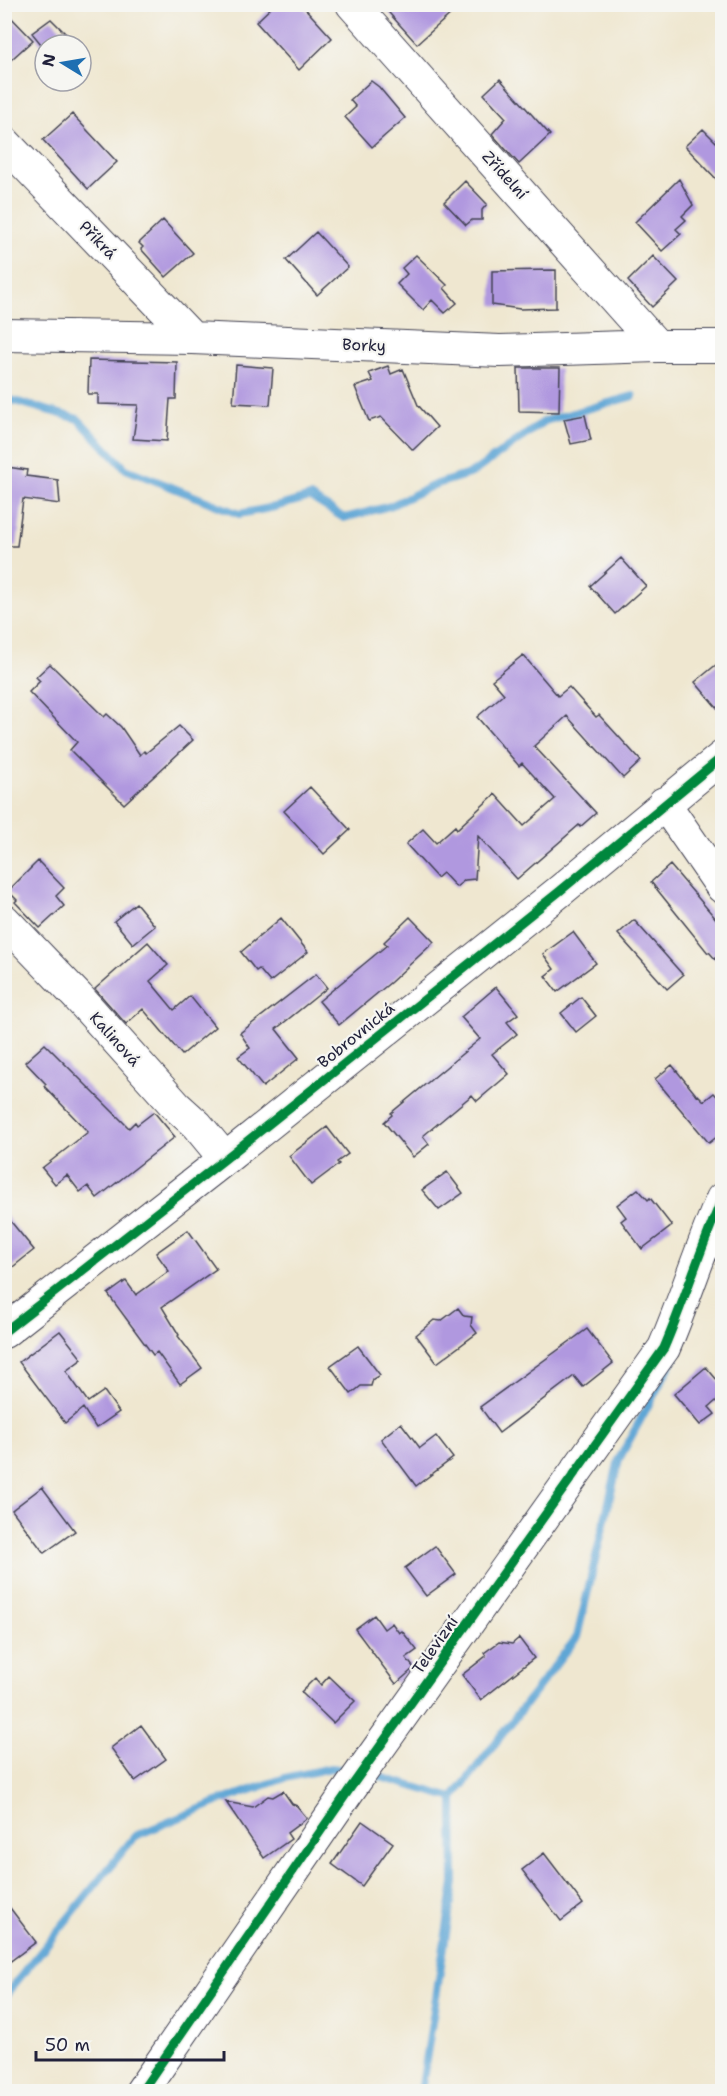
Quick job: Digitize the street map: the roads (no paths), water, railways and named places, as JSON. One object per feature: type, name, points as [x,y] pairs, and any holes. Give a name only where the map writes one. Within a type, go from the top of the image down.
[{"type":"street","name":"Zřídelní","points":[[352,4],[657,346]]},
{"type":"street","name":"Příkrá","points":[[4,142],[192,338]]},
{"type":"street","name":"Borky","points":[[4,335],[192,338],[500,351],[723,346]]},
{"type":"street","name":"Bobrovnická","points":[[4,1332],[225,1159],[723,758]]},
{"type":"street","points":[[664,804],[723,887]]},
{"type":"street","name":"Kalinová","points":[[4,920],[78,997],[176,1107],[197,1125],[225,1159]]},
{"type":"street","name":"Televizní","points":[[141,2091],[351,1787],[664,1348],[681,1308],[709,1228],[723,1199]]},
{"type":"waterway","points":[[4,398],[78,419],[126,469],[239,514],[310,497],[344,518],[390,506],[434,485],[472,473],[545,421],[633,396]]},
{"type":"waterway","points":[[370,1774],[453,1798],[577,1637],[619,1459],[674,1358]]},
{"type":"waterway","points":[[4,1997],[135,1836],[217,1802],[285,1778],[331,1768],[352,1771]]},
{"type":"waterway","points":[[421,2092],[454,1883],[453,1798]]}]
